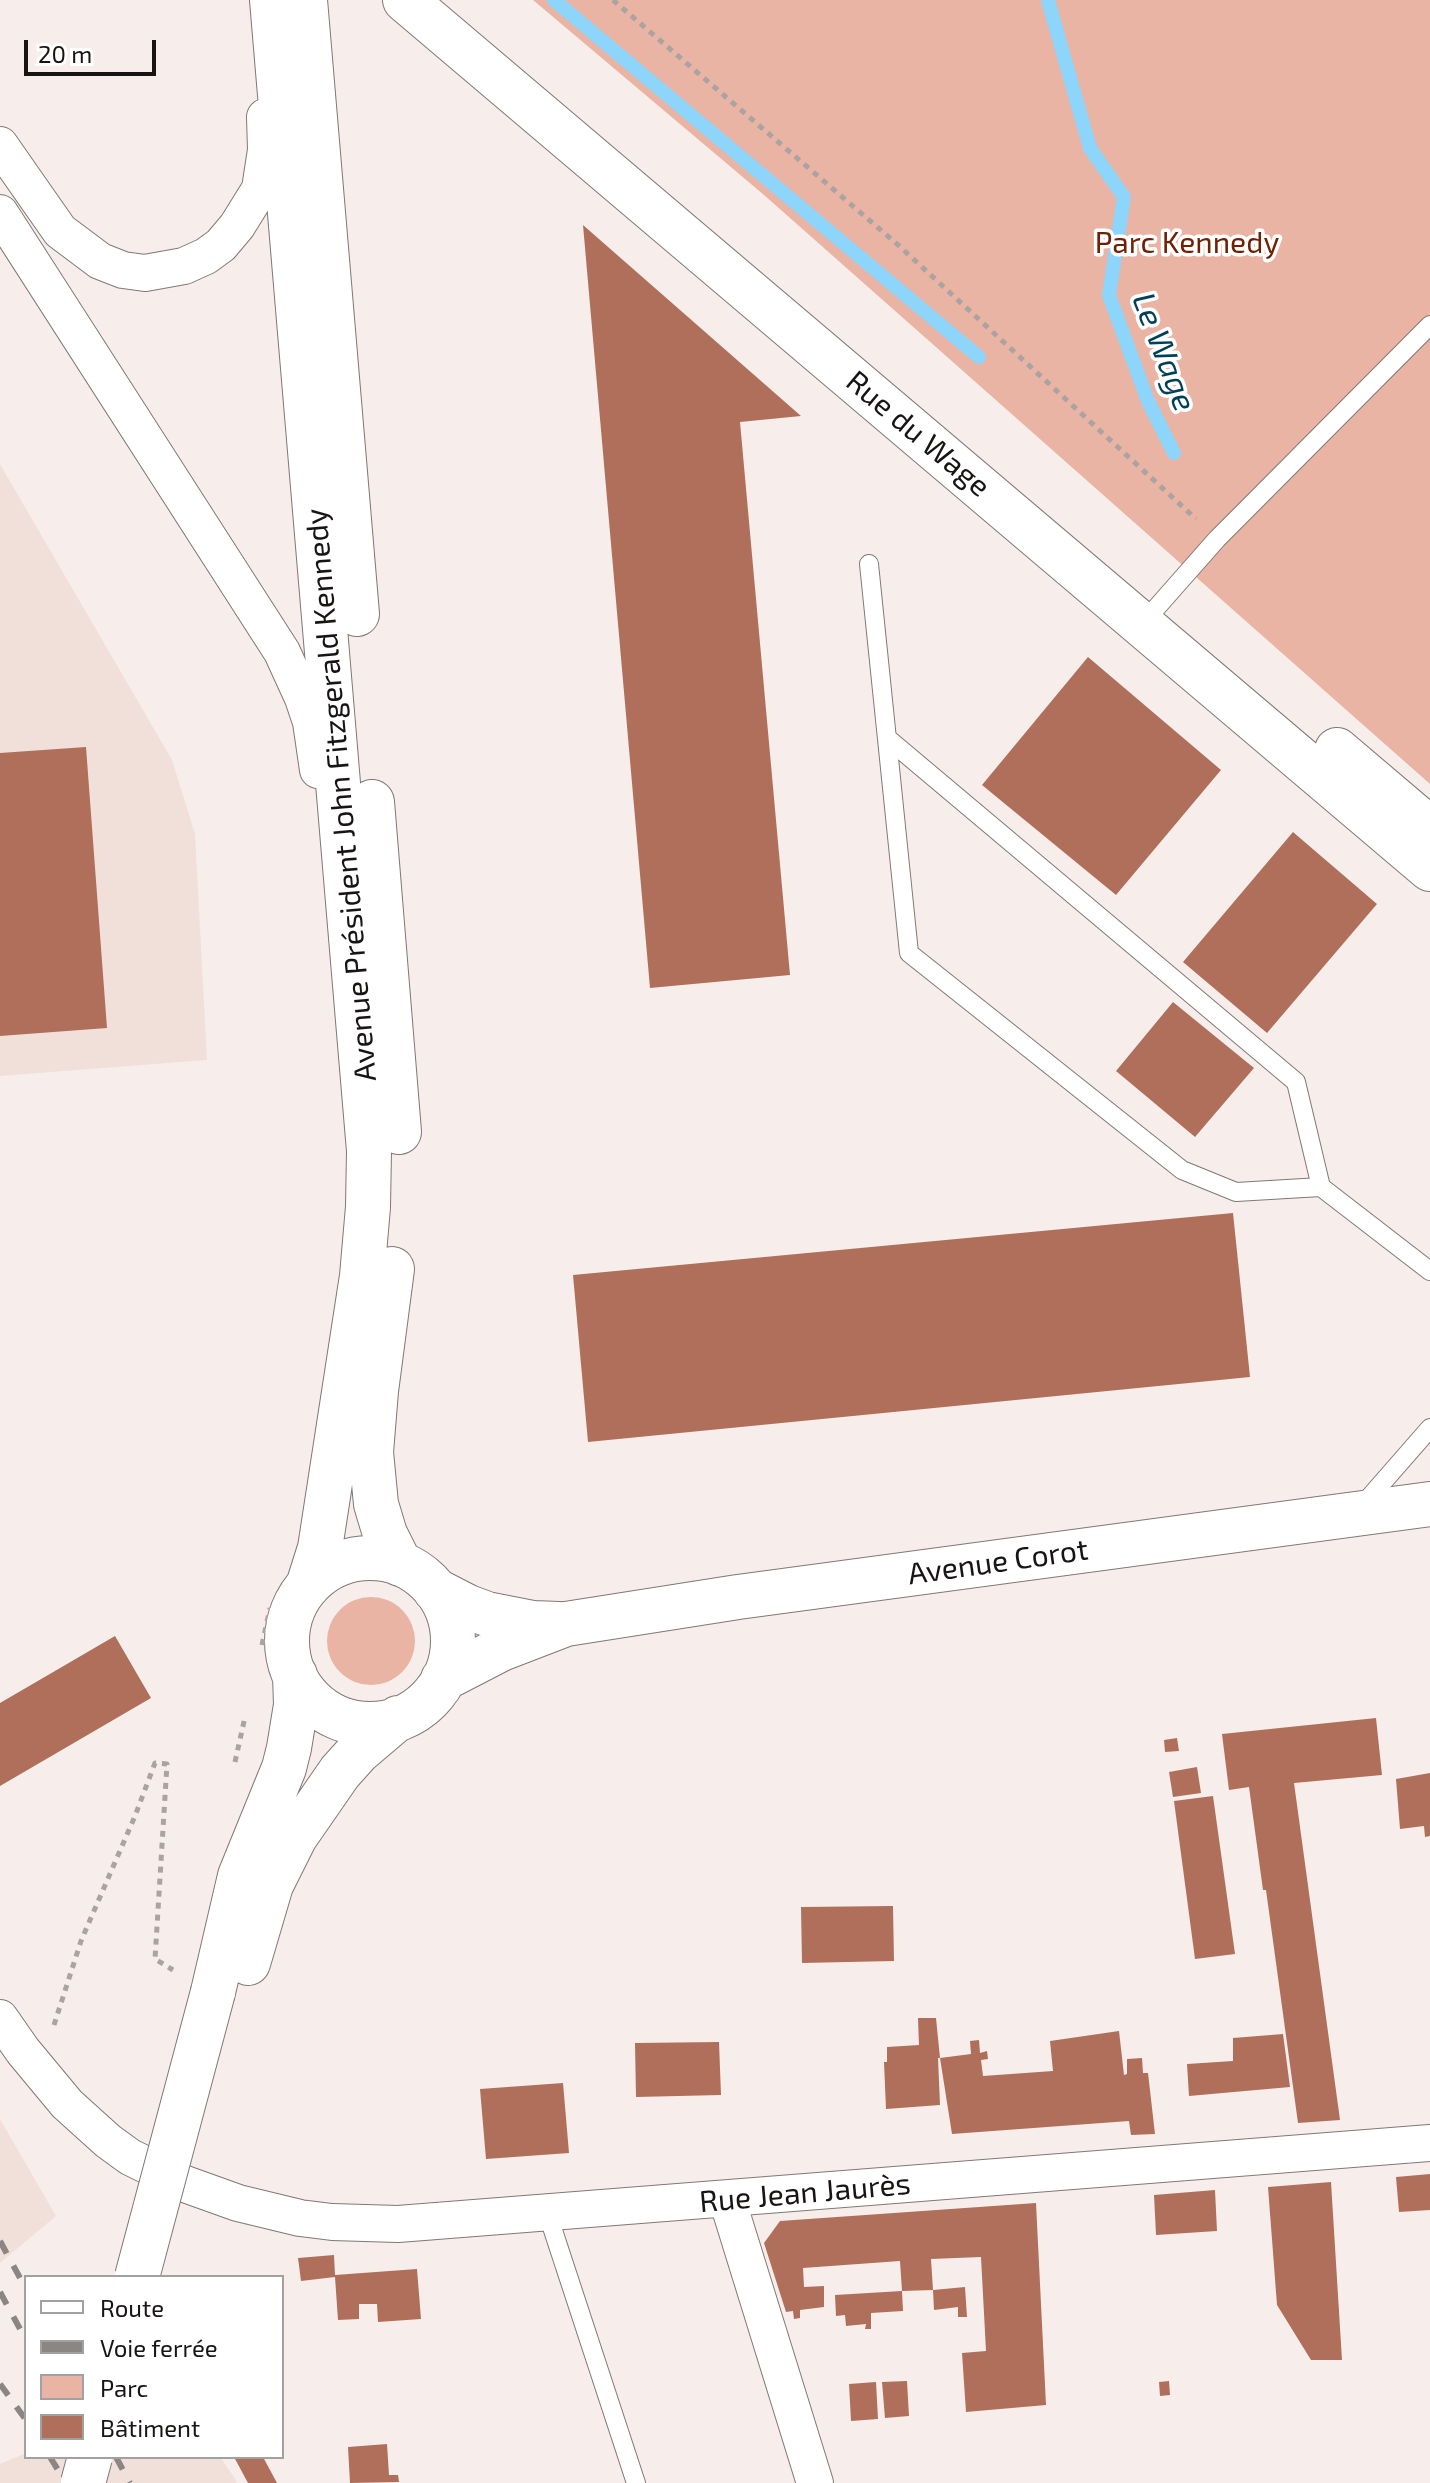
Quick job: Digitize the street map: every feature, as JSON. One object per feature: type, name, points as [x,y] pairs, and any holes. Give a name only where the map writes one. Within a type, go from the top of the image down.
[{"type":"main road","name":"Avenue Président John Fitzgerald Kennedy","points":[[270,0],[329,651],[369,1151],[362,1276],[320,1548],[308,1586]]},
{"type":"main road","name":"Avenue Président John Fitzgerald Kennedy","points":[[305,0],[396,1092],[399,1145],[396,1235],[371,1452],[376,1504],[390,1547],[400,1564]]},
{"type":"main road","name":"Rue du Wage","points":[[405,0],[1151,613],[1430,829]]},
{"type":"main road","name":"Rue du Wage","points":[[436,0],[909,401],[1063,520],[1151,613],[1430,869]]},
{"type":"main road","name":"Avenue Corot","points":[[435,1590],[487,1614],[533,1623],[566,1624],[708,1601],[1430,1504]]},
{"type":"main road","name":"Avenue Président John Fitzgerald Kennedy","points":[[138,2275],[226,1994],[255,1936],[271,1885],[295,1837],[340,1772],[358,1752],[398,1718],[420,1707],[429,1698],[443,1679],[451,1657],[452,1634],[447,1611],[435,1590],[420,1575],[400,1564],[376,1558],[350,1560],[327,1569],[308,1586],[293,1609],[287,1635],[290,1662],[310,1698],[331,1714],[371,1723],[398,1718]]},
{"type":"main road","name":"Avenue Corot","points":[[443,1679],[501,1649],[566,1624]]},
{"type":"main road","name":"Avenue Président John Fitzgerald Kennedy","points":[[167,2275],[226,1994],[240,1876],[284,1768],[296,1705],[295,1675]]},
{"type":"main road","points":[[83,2483],[89,2459]]},
{"type":"main road","points":[[114,2483],[120,2459]]},
{"type":"street","points":[[0,145],[60,231],[100,261],[123,270],[145,273],[184,266],[206,256],[221,245],[237,226],[260,189],[266,150],[264,81],[270,0]]},
{"type":"street","points":[[0,213],[282,652],[303,698],[316,745],[345,1036],[369,1151]]},
{"type":"street","name":"Rue Jean Jaurès","points":[[0,2018],[67,2104],[108,2141],[154,2171],[269,2211],[332,2222],[398,2224],[1430,2143]]},
{"type":"street","points":[[727,2199],[815,2483]]},
{"type":"lane","points":[[1151,613],[1217,539],[1430,325]]},
{"type":"lane","points":[[869,564],[909,953],[1182,1170],[1236,1192],[1321,1187]]},
{"type":"lane","points":[[887,738],[1296,1082],[1321,1187],[1430,1271]]},
{"type":"lane","points":[[1356,1514],[1430,1428]]},
{"type":"lane","points":[[547,2212],[636,2483]]},
{"type":"path","points":[[613,0],[897,244],[1217,539]]},
{"type":"path","points":[[23,2051],[53,2028],[81,1941],[155,1763],[167,1764],[155,1959],[226,1994]]},
{"type":"shaded area","points":[[0,464],[172,760],[195,834],[207,1060],[0,1076]]},
{"type":"shaded area","points":[[0,2119],[56,2216],[0,2263]]},
{"type":"shaded area","points":[[24,2454],[24,2459],[221,2459],[238,2483],[0,2483],[0,2464]]},
{"type":"green space","name":"Parc Kennedy","points":[[533,0],[1430,0],[1430,784],[764,195]]},
{"type":"green space","points":[[371,1597],[388,1601],[402,1610],[411,1624],[415,1641],[411,1658],[402,1672],[388,1681],[371,1685],[354,1681],[340,1672],[331,1658],[327,1641],[331,1624],[340,1610],[354,1601]]},
{"type":"building","points":[[583,225],[801,416],[740,422],[790,975],[650,988]]},
{"type":"building","points":[[1088,657],[1221,770],[1116,895],[982,785]]},
{"type":"building","points":[[86,747],[107,1028],[0,1036],[0,753]]},
{"type":"building","points":[[1293,832],[1377,904],[1267,1033],[1183,962]]},
{"type":"building","points":[[1173,1002],[1254,1068],[1195,1137],[1116,1071]]},
{"type":"building","points":[[1233,1213],[1250,1377],[588,1442],[573,1275]]},
{"type":"building","points":[[115,1636],[151,1698],[0,1786],[0,1703]]},
{"type":"building","points":[[1376,1718],[1382,1775],[1294,1783],[1340,2120],[1298,2123],[1249,1787],[1229,1790],[1222,1734]]},
{"type":"building","points":[[1177,1738],[1179,1751],[1165,1752],[1164,1740]]},
{"type":"building","points":[[1197,1767],[1201,1793],[1173,1797],[1169,1772]]},
{"type":"building","points":[[1430,1773],[1430,1836],[1425,1837],[1424,1826],[1400,1829],[1396,1779]]},
{"type":"building","points":[[1213,1796],[1235,1954],[1195,1959],[1174,1801]]},
{"type":"building","points":[[893,1906],[894,1961],[802,1963],[801,1907]]},
{"type":"building","points":[[918,2018],[936,2018],[940,2105],[886,2109],[884,2062],[887,2062],[887,2047],[919,2045]]},
{"type":"building","points":[[1119,2031],[1124,2075],[1127,2074],[1127,2059],[1142,2058],[1143,2073],[1148,2073],[1155,2134],[1131,2135],[1129,2121],[952,2134],[940,2058],[971,2054],[970,2041],[979,2040],[980,2053],[987,2051],[988,2059],[981,2060],[983,2076],[1053,2071],[1050,2041]]},
{"type":"building","points":[[1283,2034],[1290,2087],[1189,2096],[1187,2064],[1233,2061],[1233,2038]]},
{"type":"building","points":[[719,2042],[721,2095],[636,2097],[635,2043]]},
{"type":"building","points":[[563,2083],[569,2153],[486,2159],[480,2089]]},
{"type":"building","points":[[1430,2174],[1430,2210],[1399,2212],[1396,2177]]},
{"type":"building","points":[[1331,2182],[1342,2360],[1311,2360],[1277,2305],[1268,2187]]},
{"type":"building","points":[[1215,2190],[1217,2231],[1156,2235],[1154,2195]]},
{"type":"building","points":[[1036,2203],[1046,2405],[966,2412],[962,2353],[986,2351],[981,2257],[931,2259],[933,2290],[902,2291],[900,2261],[803,2268],[804,2287],[824,2286],[824,2307],[800,2310],[800,2318],[794,2319],[793,2311],[786,2312],[764,2243],[780,2221]]},
{"type":"building","points":[[334,2255],[335,2275],[417,2269],[421,2319],[378,2322],[377,2304],[359,2304],[359,2319],[338,2320],[335,2277],[301,2281],[298,2258]]},
{"type":"building","points":[[965,2287],[967,2317],[958,2317],[958,2307],[934,2310],[933,2290]]},
{"type":"building","points":[[902,2291],[903,2311],[871,2313],[871,2329],[865,2329],[866,2324],[846,2326],[845,2315],[836,2316],[835,2295]]},
{"type":"building","points":[[907,2381],[909,2416],[885,2418],[882,2382]]},
{"type":"building","points":[[1169,2381],[1170,2395],[1160,2396],[1159,2382]]},
{"type":"building","points":[[876,2382],[878,2419],[851,2421],[849,2384]]},
{"type":"building","points":[[387,2444],[389,2475],[398,2475],[399,2482],[350,2483],[348,2447]]},
{"type":"building","points":[[235,2459],[264,2459],[277,2483],[248,2483]]},
{"type":"waterway","points":[[554,0],[979,357]]},
{"type":"waterway","name":"Le Wage","points":[[1048,0],[1090,148],[1124,197],[1109,295],[1148,401],[1174,453]]},
{"type":"railway","points":[[0,2241],[24,2285]]},
{"type":"railway","points":[[0,2292],[24,2336]]},
{"type":"railway","points":[[0,2384],[24,2417]]},
{"type":"railway","points":[[51,2459],[66,2483]]},
{"type":"railway","points":[[90,2459],[102,2483]]},
{"type":"railway","points":[[117,2459],[130,2483]]}]
